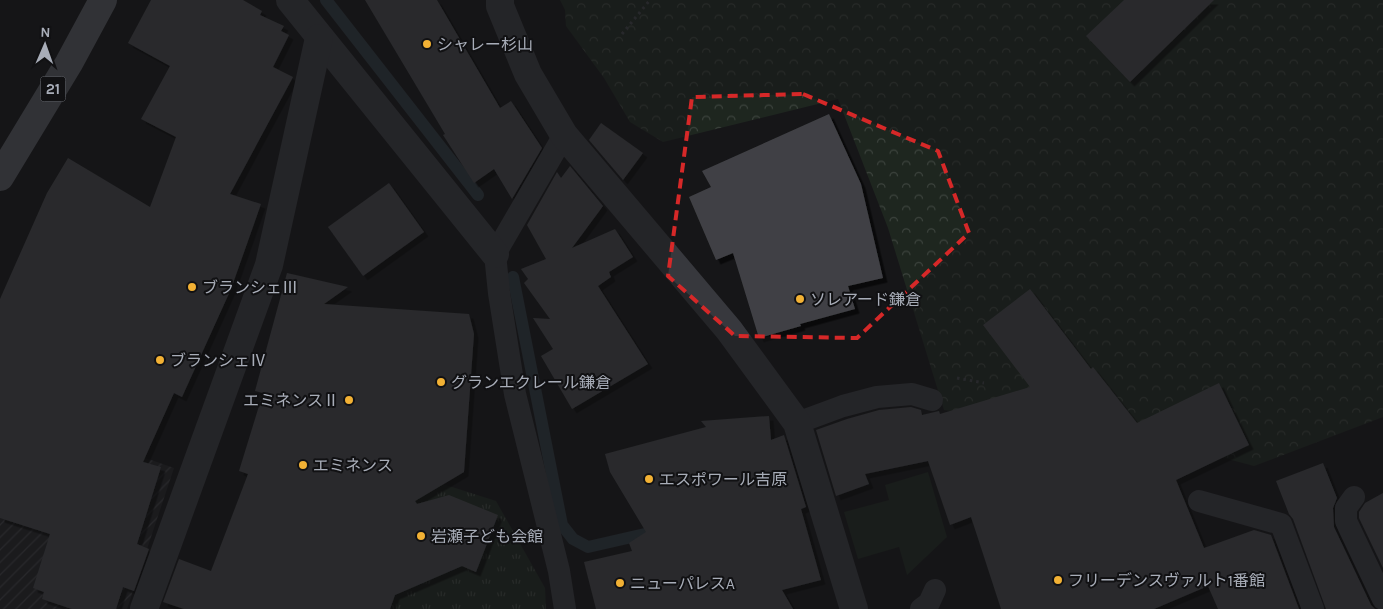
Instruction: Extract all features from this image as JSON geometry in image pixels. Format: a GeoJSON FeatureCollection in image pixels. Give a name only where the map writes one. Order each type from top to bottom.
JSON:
{"type":"FeatureCollection","features":[{"type":"Feature","properties":{"kind":"main road","name":"21"},"geometry":{"type":"LineString","coordinates":[[0,177],[69,62],[103,0]]}},
{"type":"Feature","properties":{"kind":"street"},"geometry":{"type":"LineString","coordinates":[[290,0],[495,254]]}},
{"type":"Feature","properties":{"kind":"street"},"geometry":{"type":"LineString","coordinates":[[500,0],[500,6],[528,74],[564,135],[729,330],[796,423],[854,609]]}},
{"type":"Feature","properties":{"kind":"street"},"geometry":{"type":"LineString","coordinates":[[144,609],[268,265],[319,38]]}},
{"type":"Feature","properties":{"kind":"lane"},"geometry":{"type":"LineString","coordinates":[[564,135],[495,254],[498,293],[515,394],[559,571],[565,609]]}},
{"type":"Feature","properties":{"kind":"lane"},"geometry":{"type":"LineString","coordinates":[[796,423],[843,406],[877,397],[912,394],[932,400]]}},
{"type":"Feature","properties":{"kind":"lane"},"geometry":{"type":"LineString","coordinates":[[1354,497],[1346,508],[1346,521],[1383,599]]}},
{"type":"Feature","properties":{"kind":"lane"},"geometry":{"type":"LineString","coordinates":[[1199,501],[1281,524],[1313,609]]}},
{"type":"Feature","properties":{"kind":"lane"},"geometry":{"type":"LineString","coordinates":[[921,609],[929,603],[935,590]]}},
{"type":"Feature","properties":{"kind":"path"},"geometry":{"type":"LineString","coordinates":[[622,34],[650,0]]}},
{"type":"Feature","properties":{"kind":"highlighted area"},"geometry":{"type":"Polygon","coordinates":[[[803,94],[938,151],[969,233],[857,338],[735,336],[668,276],[692,97],[803,94]]]}},
{"type":"Feature","properties":{"kind":"shaded area"},"geometry":{"type":"Polygon","coordinates":[[[11,411],[174,468],[127,609],[0,609],[0,441],[11,411]]]}},
{"type":"Feature","properties":{"kind":"green space"},"geometry":{"type":"Polygon","coordinates":[[[560,0],[1383,0],[1383,417],[1254,466],[1142,436],[944,410],[888,228],[838,99],[663,142],[630,122],[604,78],[566,26],[565,10],[560,0]]]}},
{"type":"Feature","properties":{"kind":"green space","name":"岩瀬子ども会館"},"geometry":{"type":"Polygon","coordinates":[[[377,463],[496,501],[545,588],[546,609],[322,609],[377,463]]]}},
{"type":"Feature","properties":{"kind":"green space"},"geometry":{"type":"Polygon","coordinates":[[[928,472],[947,537],[907,575],[899,547],[858,559],[844,512],[889,500],[885,485],[928,472]]]}},
{"type":"Feature","properties":{"kind":"building"},"geometry":{"type":"Polygon","coordinates":[[[151,0],[243,0],[262,11],[260,15],[284,26],[281,31],[289,35],[273,67],[293,77],[230,194],[261,204],[231,289],[182,397],[174,393],[143,462],[161,467],[137,544],[149,549],[134,591],[123,587],[116,609],[72,609],[42,599],[44,592],[33,588],[50,534],[0,518],[0,299],[47,193],[68,158],[150,207],[176,137],[141,119],[170,66],[128,43],[151,0]]]}},
{"type":"Feature","properties":{"kind":"building"},"geometry":{"type":"Polygon","coordinates":[[[365,0],[437,0],[500,108],[511,101],[542,148],[512,199],[494,169],[474,183],[443,135],[445,134],[365,0]]]}},
{"type":"Feature","properties":{"kind":"building"},"geometry":{"type":"Polygon","coordinates":[[[1124,0],[1214,0],[1130,82],[1086,36],[1124,0]]]}},
{"type":"Feature","properties":{"kind":"building"},"geometry":{"type":"Polygon","coordinates":[[[829,114],[861,184],[883,278],[848,286],[855,309],[800,324],[801,326],[759,338],[733,253],[716,260],[689,197],[711,187],[702,171],[829,114]]]}},
{"type":"Feature","properties":{"kind":"building"},"geometry":{"type":"Polygon","coordinates":[[[601,123],[643,153],[623,180],[589,140],[601,123]]]}},
{"type":"Feature","properties":{"kind":"building"},"geometry":{"type":"Polygon","coordinates":[[[570,166],[603,206],[572,248],[615,229],[633,257],[609,272],[611,277],[598,286],[648,364],[572,409],[541,356],[553,349],[533,318],[550,319],[524,283],[528,279],[521,269],[546,259],[527,225],[557,172],[561,178],[570,166]]]}},
{"type":"Feature","properties":{"kind":"building"},"geometry":{"type":"Polygon","coordinates":[[[389,183],[424,232],[363,276],[328,227],[389,183]]]}},
{"type":"Feature","properties":{"kind":"building"},"geometry":{"type":"Polygon","coordinates":[[[287,273],[348,287],[324,304],[469,314],[474,334],[464,472],[415,501],[417,504],[449,495],[498,515],[476,572],[462,566],[395,595],[390,609],[184,609],[163,602],[179,559],[211,571],[248,474],[239,471],[263,393],[255,391],[287,273]]]}},
{"type":"Feature","properties":{"kind":"building"},"geometry":{"type":"Polygon","coordinates":[[[1030,289],[1091,369],[1093,367],[1137,423],[1219,383],[1249,445],[1176,480],[1204,548],[1254,530],[1271,535],[1299,609],[1218,609],[1208,586],[1154,609],[1001,609],[971,517],[950,525],[928,461],[865,474],[869,484],[836,496],[816,430],[879,410],[911,407],[921,410],[922,415],[939,411],[940,414],[1030,387],[983,325],[1030,289]]]}},
{"type":"Feature","properties":{"kind":"building"},"geometry":{"type":"Polygon","coordinates":[[[769,416],[771,440],[784,435],[806,507],[801,509],[821,580],[782,590],[793,609],[596,609],[584,562],[632,551],[629,543],[646,532],[610,472],[605,454],[706,427],[701,421],[769,416]]]}},
{"type":"Feature","properties":{"kind":"building"},"geometry":{"type":"Polygon","coordinates":[[[1323,463],[1337,498],[1333,508],[1334,527],[1371,605],[1375,609],[1326,609],[1293,519],[1289,514],[1276,481],[1323,463]]]}},
{"type":"Feature","properties":{"kind":"building"},"geometry":{"type":"Polygon","coordinates":[[[1383,493],[1383,568],[1359,518],[1359,512],[1365,503],[1383,493]]]}},
{"type":"Feature","properties":{"kind":"waterway"},"geometry":{"type":"LineString","coordinates":[[326,0],[478,195]]}},
{"type":"Feature","properties":{"kind":"waterway"},"geometry":{"type":"LineString","coordinates":[[513,277],[562,525],[573,539],[588,547],[658,531]]}},
{"type":"Feature","properties":{"kind":"place","name":"シャレー杉山"},"geometry":{"type":"Point","coordinates":[427,44]}},
{"type":"Feature","properties":{"kind":"place","name":"ブランシェⅢ"},"geometry":{"type":"Point","coordinates":[192,287]}},
{"type":"Feature","properties":{"kind":"place","name":"ソレアード鎌倉"},"geometry":{"type":"Point","coordinates":[800,299]}},
{"type":"Feature","properties":{"kind":"place","name":"ブランシェⅣ"},"geometry":{"type":"Point","coordinates":[160,360]}},
{"type":"Feature","properties":{"kind":"place","name":"グランエクレール鎌倉"},"geometry":{"type":"Point","coordinates":[441,382]}},
{"type":"Feature","properties":{"kind":"place","name":"エミネンスⅡ"},"geometry":{"type":"Point","coordinates":[349,400]}},
{"type":"Feature","properties":{"kind":"place","name":"エミネンス"},"geometry":{"type":"Point","coordinates":[303,465]}},
{"type":"Feature","properties":{"kind":"place","name":"エスポワール吉原"},"geometry":{"type":"Point","coordinates":[649,479]}},
{"type":"Feature","properties":{"kind":"place","name":"岩瀬子ども会館"},"geometry":{"type":"Point","coordinates":[421,536]}},
{"type":"Feature","properties":{"kind":"place","name":"フリーデンスヴァルト1番館"},"geometry":{"type":"Point","coordinates":[1058,580]}},
{"type":"Feature","properties":{"kind":"place","name":"ニューパレスA"},"geometry":{"type":"Point","coordinates":[620,583]}}]}
